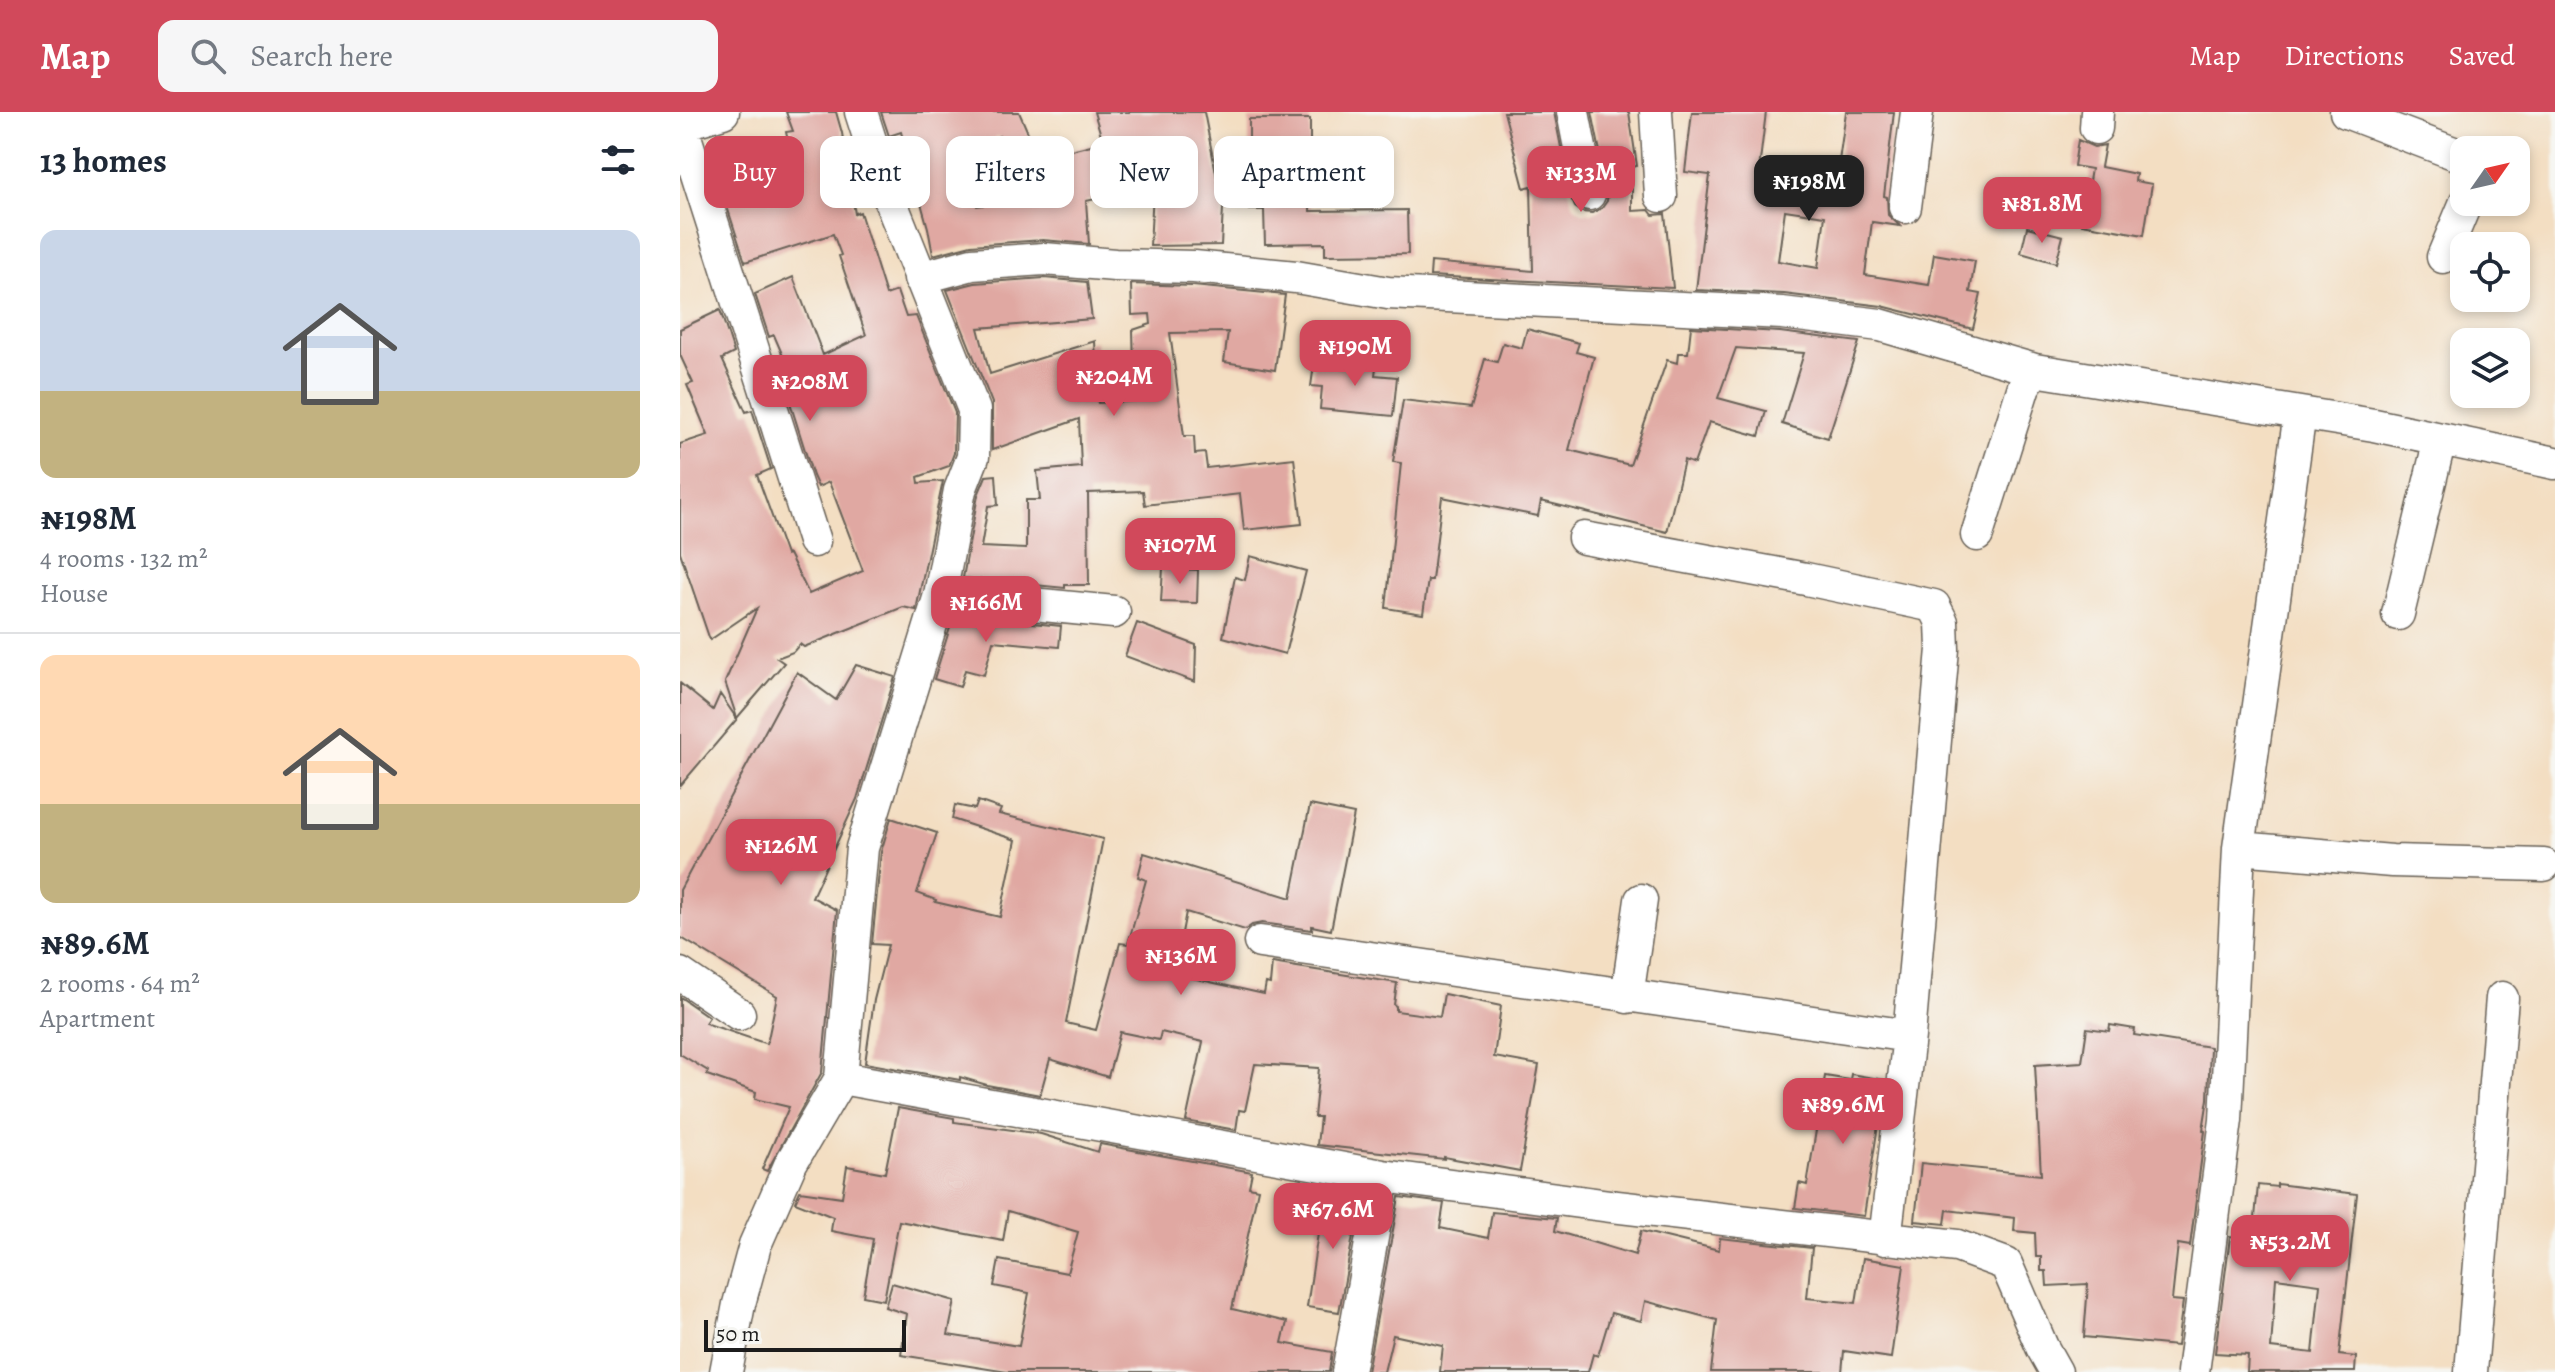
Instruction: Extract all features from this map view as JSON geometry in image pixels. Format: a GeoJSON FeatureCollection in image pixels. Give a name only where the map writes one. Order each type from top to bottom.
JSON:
{"type":"FeatureCollection","features":[{"type":"Feature","properties":{"kind":"street"},"geometry":{"type":"LineString","coordinates":[[723,112],[681,125],[814,541]]}},
{"type":"Feature","properties":{"kind":"street"},"geometry":{"type":"LineString","coordinates":[[726,1372],[739,1304],[755,1245],[791,1163],[841,1078],[862,848],[940,595],[960,490],[973,457],[974,410],[886,190],[861,112]]}},
{"type":"Feature","properties":{"kind":"street"},"geometry":{"type":"LineString","coordinates":[[1573,112],[1589,194]]}},
{"type":"Feature","properties":{"kind":"street"},"geometry":{"type":"LineString","coordinates":[[1656,112],[1661,196]]}},
{"type":"Feature","properties":{"kind":"street"},"geometry":{"type":"LineString","coordinates":[[1905,207],[1917,112]]}},
{"type":"Feature","properties":{"kind":"street"},"geometry":{"type":"LineString","coordinates":[[2346,112],[2450,152]]}},
{"type":"Feature","properties":{"kind":"street"},"geometry":{"type":"LineString","coordinates":[[2443,257],[2460,216]]}},
{"type":"Feature","properties":{"kind":"street"},"geometry":{"type":"LineString","coordinates":[[920,278],[972,264],[1044,259],[1296,277],[1388,293],[1782,313],[1880,325],[2035,370],[2300,413],[2555,463]]}},
{"type":"Feature","properties":{"kind":"street"},"geometry":{"type":"LineString","coordinates":[[1977,535],[2024,386],[2035,370]]}},
{"type":"Feature","properties":{"kind":"street"},"geometry":{"type":"LineString","coordinates":[[2193,1372],[2226,1120],[2239,848],[2300,413]]}},
{"type":"Feature","properties":{"kind":"street"},"geometry":{"type":"LineString","coordinates":[[2398,614],[2440,439]]}},
{"type":"Feature","properties":{"kind":"street"},"geometry":{"type":"LineString","coordinates":[[1584,538],[1934,606],[1942,622],[1943,649],[1909,1036],[1885,1239]]}},
{"type":"Feature","properties":{"kind":"street"},"geometry":{"type":"LineString","coordinates":[[940,595],[1114,612]]}},
{"type":"Feature","properties":{"kind":"street"},"geometry":{"type":"LineString","coordinates":[[2239,848],[2392,861],[2544,865]]}},
{"type":"Feature","properties":{"kind":"street"},"geometry":{"type":"LineString","coordinates":[[1627,997],[1641,900]]}},
{"type":"Feature","properties":{"kind":"street"},"geometry":{"type":"LineString","coordinates":[[1260,942],[1909,1036]]}},
{"type":"Feature","properties":{"kind":"street"},"geometry":{"type":"LineString","coordinates":[[680,974],[739,1014]]}},
{"type":"Feature","properties":{"kind":"street"},"geometry":{"type":"LineString","coordinates":[[2471,1372],[2502,998]]}},
{"type":"Feature","properties":{"kind":"street"},"geometry":{"type":"LineString","coordinates":[[841,1078],[1383,1176],[1957,1246],[2006,1264],[2056,1372]]}},
{"type":"Feature","properties":{"kind":"street"},"geometry":{"type":"LineString","coordinates":[[1348,1372],[1383,1176]]}},
{"type":"Feature","properties":{"kind":"building"},"geometry":{"type":"Polygon","coordinates":[[[786,112],[836,112],[842,136],[820,136],[820,208],[854,208],[855,214],[860,212],[886,295],[897,291],[906,317],[916,316],[955,413],[954,453],[949,466],[918,477],[919,483],[943,481],[916,610],[903,607],[804,647],[800,644],[793,652],[777,658],[784,663],[737,718],[725,682],[757,608],[710,640],[680,552],[680,444],[708,435],[687,385],[693,383],[680,355],[680,329],[720,310],[734,353],[722,359],[746,412],[752,410],[771,469],[757,475],[786,555],[789,554],[809,594],[863,571],[829,482],[818,487],[813,476],[788,396],[798,391],[774,335],[769,337],[755,294],[793,277],[823,355],[866,335],[841,255],[833,234],[745,262],[728,208],[804,208],[804,136],[787,136],[786,132],[793,131],[786,112]]]}},
{"type":"Feature","properties":{"kind":"building"},"geometry":{"type":"Polygon","coordinates":[[[881,112],[1019,112],[1029,136],[946,136],[946,208],[1074,208],[1074,149],[1090,145],[1090,200],[1086,201],[1089,244],[1043,240],[971,245],[933,255],[922,208],[930,208],[930,136],[902,136],[901,132],[889,136],[881,112]]]}},
{"type":"Feature","properties":{"kind":"building"},"geometry":{"type":"Polygon","coordinates":[[[1094,112],[1204,112],[1214,163],[1214,208],[1223,208],[1221,245],[1150,246],[1152,208],[1198,208],[1198,136],[1101,136],[1094,112]]]}},
{"type":"Feature","properties":{"kind":"building"},"geometry":{"type":"Polygon","coordinates":[[[1504,112],[1554,112],[1571,198],[1575,207],[1582,212],[1592,213],[1602,208],[1608,191],[1592,112],[1629,112],[1637,166],[1632,167],[1632,211],[1649,210],[1653,215],[1665,214],[1673,288],[1430,276],[1431,262],[1533,271],[1531,186],[1524,188],[1504,112]]]}},
{"type":"Feature","properties":{"kind":"building"},"geometry":{"type":"Polygon","coordinates":[[[1692,112],[1766,112],[1758,178],[1835,189],[1846,112],[1894,112],[1884,196],[1887,197],[1888,215],[1900,226],[1872,222],[1865,275],[1929,285],[1934,254],[1975,261],[1970,292],[1981,294],[1973,329],[1882,306],[1784,294],[1696,290],[1710,175],[1685,172],[1692,112]],[[1785,210],[1778,261],[1818,268],[1825,216],[1785,210]]]}},
{"type":"Feature","properties":{"kind":"building"},"geometry":{"type":"Polygon","coordinates":[[[1249,119],[1310,119],[1310,136],[1249,136],[1249,119]]]}},
{"type":"Feature","properties":{"kind":"building"},"geometry":{"type":"Polygon","coordinates":[[[2078,140],[2094,147],[2105,145],[2101,167],[2136,174],[2135,181],[2152,184],[2144,235],[2082,224],[2091,169],[2074,166],[2078,140]]]}},
{"type":"Feature","properties":{"kind":"building"},"geometry":{"type":"Polygon","coordinates":[[[1310,208],[1310,211],[1407,210],[1408,254],[1325,255],[1325,243],[1265,244],[1264,210],[1249,210],[1310,208]]]}},
{"type":"Feature","properties":{"kind":"building"},"geometry":{"type":"Polygon","coordinates":[[[2027,227],[2063,236],[2056,263],[2021,253],[2027,227]]]}},
{"type":"Feature","properties":{"kind":"building"},"geometry":{"type":"Polygon","coordinates":[[[1044,278],[1087,282],[1092,319],[978,328],[990,374],[1095,341],[1098,403],[1135,401],[1133,330],[1151,324],[1150,314],[1132,315],[1131,284],[1193,286],[1285,295],[1275,370],[1224,362],[1228,332],[1170,333],[1184,436],[1194,436],[1195,454],[1205,453],[1207,468],[1294,458],[1302,524],[1244,530],[1240,494],[1145,505],[1143,491],[1088,493],[1089,585],[1065,585],[1065,588],[963,578],[978,495],[986,476],[996,475],[998,505],[988,506],[981,547],[1026,549],[1026,500],[1040,500],[1037,471],[1081,467],[1079,419],[992,450],[992,403],[947,290],[975,283],[1044,278]]]}},
{"type":"Feature","properties":{"kind":"building"},"geometry":{"type":"Polygon","coordinates":[[[1691,327],[1780,332],[1859,342],[1828,438],[1782,424],[1804,353],[1736,348],[1718,398],[1766,411],[1759,436],[1709,422],[1694,464],[1684,460],[1667,532],[1541,501],[1538,516],[1442,497],[1432,580],[1428,580],[1423,614],[1386,608],[1401,463],[1393,462],[1403,400],[1471,408],[1485,359],[1497,362],[1503,343],[1522,348],[1527,329],[1579,343],[1576,352],[1594,357],[1569,450],[1630,465],[1667,360],[1677,363],[1678,353],[1688,353],[1691,327]]]}},
{"type":"Feature","properties":{"kind":"building"},"geometry":{"type":"Polygon","coordinates":[[[1345,356],[1377,360],[1375,375],[1397,377],[1393,416],[1320,409],[1322,387],[1311,386],[1314,365],[1335,368],[1336,362],[1344,363],[1345,356]]]}},
{"type":"Feature","properties":{"kind":"building"},"geometry":{"type":"Polygon","coordinates":[[[1250,556],[1306,571],[1285,654],[1223,637],[1235,577],[1245,580],[1250,556]]]}},
{"type":"Feature","properties":{"kind":"building"},"geometry":{"type":"Polygon","coordinates":[[[1163,568],[1198,570],[1197,603],[1161,602],[1163,568]]]}},
{"type":"Feature","properties":{"kind":"building"},"geometry":{"type":"Polygon","coordinates":[[[954,615],[1061,626],[1059,647],[993,641],[984,675],[965,670],[960,687],[934,679],[954,615]]]}},
{"type":"Feature","properties":{"kind":"building"},"geometry":{"type":"Polygon","coordinates":[[[1137,623],[1196,645],[1195,682],[1125,656],[1137,623]]]}},
{"type":"Feature","properties":{"kind":"building"},"geometry":{"type":"Polygon","coordinates":[[[856,665],[895,677],[857,799],[812,897],[837,910],[822,1072],[767,1171],[762,1169],[789,1107],[755,1099],[756,1092],[707,1075],[708,1071],[680,1054],[680,997],[709,1017],[705,1023],[767,1044],[777,996],[680,937],[680,890],[797,672],[836,700],[856,665]]]}},
{"type":"Feature","properties":{"kind":"building"},"geometry":{"type":"Polygon","coordinates":[[[680,683],[713,710],[720,694],[737,719],[680,786],[680,683]]]}},
{"type":"Feature","properties":{"kind":"building"},"geometry":{"type":"Polygon","coordinates":[[[978,801],[1001,809],[999,814],[1103,839],[1066,1023],[1096,1030],[1120,943],[1128,944],[1146,880],[1138,877],[1144,853],[1291,898],[1310,805],[1354,814],[1331,930],[1262,923],[1245,930],[1186,912],[1174,974],[1264,994],[1266,983],[1270,984],[1272,963],[1397,983],[1396,1011],[1440,1017],[1444,994],[1501,1006],[1494,1057],[1539,1065],[1520,1171],[1444,1157],[1317,1145],[1320,1117],[1314,1117],[1319,1068],[1255,1064],[1245,1111],[1239,1110],[1236,1130],[1186,1121],[1203,1042],[1161,1032],[1159,1040],[1120,1032],[1108,1077],[1050,1059],[1040,1095],[960,1077],[960,1080],[865,1063],[874,1000],[888,945],[872,944],[881,852],[891,818],[937,833],[917,893],[935,902],[1000,917],[1016,840],[952,819],[955,805],[975,809],[978,801]]]}},
{"type":"Feature","properties":{"kind":"building"},"geometry":{"type":"Polygon","coordinates":[[[2110,1025],[2135,1029],[2134,1035],[2210,1047],[2205,1131],[2190,1246],[2178,1244],[2172,1300],[2183,1301],[2177,1346],[2084,1337],[2088,1284],[2047,1286],[2046,1271],[2041,1271],[2041,1257],[2036,1257],[2035,1233],[2014,1231],[2015,1218],[1947,1210],[1945,1224],[1915,1221],[1921,1163],[2041,1175],[2035,1065],[2082,1062],[2087,1028],[2109,1031],[2110,1025]]]}},
{"type":"Feature","properties":{"kind":"building"},"geometry":{"type":"Polygon","coordinates":[[[1851,1074],[1885,1080],[1864,1216],[1795,1208],[1799,1183],[1807,1185],[1825,1076],[1850,1080],[1851,1074]]]}},
{"type":"Feature","properties":{"kind":"building"},"geometry":{"type":"Polygon","coordinates":[[[898,1108],[954,1118],[954,1122],[1041,1134],[1098,1152],[1100,1144],[1252,1172],[1249,1187],[1258,1189],[1232,1309],[1287,1322],[1282,1343],[1332,1352],[1329,1372],[1007,1372],[901,1355],[907,1314],[885,1307],[892,1283],[955,1301],[948,1335],[1019,1346],[1029,1293],[994,1286],[999,1260],[1067,1273],[1078,1232],[1008,1211],[1003,1241],[899,1221],[884,1300],[863,1296],[873,1239],[831,1231],[833,1217],[795,1202],[800,1191],[842,1197],[847,1166],[885,1173],[898,1108]]]}},
{"type":"Feature","properties":{"kind":"building"},"geometry":{"type":"Polygon","coordinates":[[[2277,1184],[2357,1194],[2339,1355],[2356,1357],[2355,1372],[2247,1372],[2248,1355],[2215,1353],[2230,1237],[2253,1240],[2258,1185],[2277,1187],[2277,1184]],[[2276,1278],[2271,1348],[2313,1353],[2320,1284],[2276,1278]]]}},
{"type":"Feature","properties":{"kind":"building"},"geometry":{"type":"Polygon","coordinates":[[[1324,1193],[1360,1198],[1339,1312],[1307,1307],[1324,1193]]]}},
{"type":"Feature","properties":{"kind":"building"},"geometry":{"type":"Polygon","coordinates":[[[1399,1197],[1444,1203],[1440,1228],[1488,1238],[1492,1212],[1557,1218],[1555,1231],[1635,1255],[1641,1231],[1719,1250],[1720,1238],[1812,1248],[1807,1298],[1856,1303],[1863,1258],[1904,1265],[1891,1358],[1844,1351],[1842,1372],[1711,1372],[1717,1320],[1645,1301],[1641,1321],[1611,1313],[1598,1356],[1593,1354],[1588,1372],[1440,1372],[1443,1346],[1393,1335],[1384,1372],[1367,1372],[1399,1197]]]}}]}
